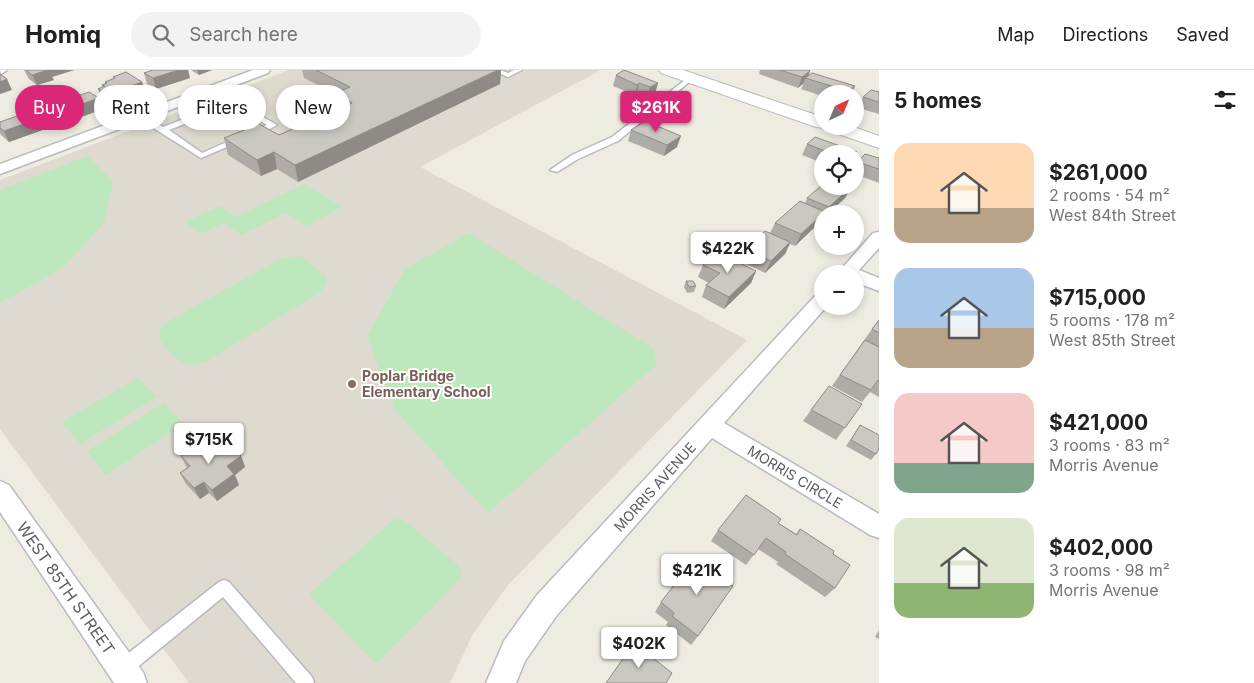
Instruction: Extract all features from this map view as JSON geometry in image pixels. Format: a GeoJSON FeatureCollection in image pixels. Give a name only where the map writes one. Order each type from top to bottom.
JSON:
{"type":"FeatureCollection","features":[{"type":"Feature","properties":{"kind":"street"},"geometry":{"type":"LineString","coordinates":[[224,85],[264,70]]}},
{"type":"Feature","properties":{"kind":"street"},"geometry":{"type":"LineString","coordinates":[[667,70],[814,120]]}},
{"type":"Feature","properties":{"kind":"street"},"geometry":{"type":"LineString","coordinates":[[0,169],[105,130]]}},
{"type":"Feature","properties":{"kind":"street"},"geometry":{"type":"LineString","coordinates":[[859,135],[879,142]]}},
{"type":"Feature","properties":{"kind":"street"},"geometry":{"type":"LineString","coordinates":[[857,265],[879,236]]}},
{"type":"Feature","properties":{"kind":"street"},"geometry":{"type":"LineString","coordinates":[[864,279],[879,285]]}},
{"type":"Feature","properties":{"kind":"street","name":"MORRIS AVENUE"},"geometry":{"type":"LineString","coordinates":[[500,683],[514,651],[547,605],[814,309]]}},
{"type":"Feature","properties":{"kind":"street","name":"MORRIS CIRCLE"},"geometry":{"type":"LineString","coordinates":[[710,426],[879,528]]}},
{"type":"Feature","properties":{"kind":"street","name":"WEST 85TH STREET"},"geometry":{"type":"LineString","coordinates":[[0,492],[127,676]]}},
{"type":"Feature","properties":{"kind":"lane"},"geometry":{"type":"LineString","coordinates":[[494,70],[508,75],[519,70]]}},
{"type":"Feature","properties":{"kind":"lane"},"geometry":{"type":"LineString","coordinates":[[554,170],[575,157],[615,139],[691,78]]}},
{"type":"Feature","properties":{"kind":"lane"},"geometry":{"type":"LineString","coordinates":[[266,122],[273,126],[266,129]]}},
{"type":"Feature","properties":{"kind":"lane"},"geometry":{"type":"LineString","coordinates":[[163,130],[201,156],[263,130]]}},
{"type":"Feature","properties":{"kind":"lane"},"geometry":{"type":"LineString","coordinates":[[127,676],[224,587],[306,683]]}},
{"type":"Feature","properties":{"kind":"shaded area","name":"Poplar Bridge Elementary School"},"geometry":{"type":"Polygon","coordinates":[[[289,70],[601,70],[420,167],[747,340],[508,585],[473,634],[450,683],[189,683],[0,429],[0,180],[131,130],[168,130],[168,116],[178,112],[178,130],[266,130],[266,85],[250,85],[289,70]]]}},
{"type":"Feature","properties":{"kind":"green space"},"geometry":{"type":"Polygon","coordinates":[[[88,156],[113,181],[104,223],[64,267],[0,303],[0,190],[88,156]]]}},
{"type":"Feature","properties":{"kind":"green space"},"geometry":{"type":"Polygon","coordinates":[[[304,184],[342,207],[307,226],[286,213],[241,235],[224,223],[200,234],[185,222],[220,206],[236,217],[304,184]]]}},
{"type":"Feature","properties":{"kind":"green space"},"geometry":{"type":"Polygon","coordinates":[[[469,233],[654,349],[656,365],[488,513],[395,410],[367,336],[405,269],[469,233]]]}},
{"type":"Feature","properties":{"kind":"green space"},"geometry":{"type":"Polygon","coordinates":[[[300,256],[325,275],[327,283],[320,292],[209,360],[186,364],[175,357],[159,339],[160,329],[170,320],[282,258],[300,256]]]}},
{"type":"Feature","properties":{"kind":"green space"},"geometry":{"type":"Polygon","coordinates":[[[138,378],[157,397],[80,444],[62,422],[138,378]]]}},
{"type":"Feature","properties":{"kind":"green space"},"geometry":{"type":"Polygon","coordinates":[[[164,403],[184,424],[106,475],[87,451],[164,403]]]}},
{"type":"Feature","properties":{"kind":"green space"},"geometry":{"type":"Polygon","coordinates":[[[401,518],[458,565],[462,573],[460,579],[376,664],[309,594],[393,520],[401,518]]]}},
{"type":"Feature","properties":{"kind":"building"},"geometry":{"type":"Polygon","coordinates":[[[26,70],[48,70],[32,75],[26,70]]]}},
{"type":"Feature","properties":{"kind":"building"},"geometry":{"type":"Polygon","coordinates":[[[153,70],[179,70],[153,78],[144,73],[153,70]]]}},
{"type":"Feature","properties":{"kind":"building"},"geometry":{"type":"Polygon","coordinates":[[[316,70],[498,70],[295,165],[274,152],[257,160],[224,138],[244,130],[266,130],[266,128],[279,135],[290,130],[350,130],[350,104],[352,103],[350,102],[350,85],[346,85],[316,70]]]}},
{"type":"Feature","properties":{"kind":"building"},"geometry":{"type":"Polygon","coordinates":[[[624,70],[658,83],[650,87],[639,83],[637,85],[616,75],[624,70]]]}},
{"type":"Feature","properties":{"kind":"building"},"geometry":{"type":"Polygon","coordinates":[[[780,70],[809,70],[810,71],[802,77],[780,70]]]}},
{"type":"Feature","properties":{"kind":"building"},"geometry":{"type":"Polygon","coordinates":[[[126,72],[142,82],[134,85],[102,85],[115,78],[113,77],[126,72]]]}},
{"type":"Feature","properties":{"kind":"building"},"geometry":{"type":"Polygon","coordinates":[[[812,73],[852,85],[828,85],[805,78],[812,73]]]}},
{"type":"Feature","properties":{"kind":"building"},"geometry":{"type":"Polygon","coordinates":[[[0,74],[7,79],[0,82],[0,74]]]}},
{"type":"Feature","properties":{"kind":"building"},"geometry":{"type":"Polygon","coordinates":[[[871,90],[879,92],[879,102],[864,97],[871,90]]]}},
{"type":"Feature","properties":{"kind":"building"},"geometry":{"type":"Polygon","coordinates":[[[89,92],[94,95],[94,100],[84,103],[84,94],[89,92]]]}},
{"type":"Feature","properties":{"kind":"building"},"geometry":{"type":"Polygon","coordinates":[[[15,117],[15,127],[4,131],[0,128],[0,122],[15,117]]]}},
{"type":"Feature","properties":{"kind":"building"},"geometry":{"type":"Polygon","coordinates":[[[645,121],[681,136],[667,145],[631,130],[645,121]]]}},
{"type":"Feature","properties":{"kind":"building"},"geometry":{"type":"Polygon","coordinates":[[[815,137],[837,145],[814,145],[814,147],[807,144],[815,137]]]}},
{"type":"Feature","properties":{"kind":"building"},"geometry":{"type":"Polygon","coordinates":[[[864,155],[879,158],[879,169],[864,164],[864,155]]]}},
{"type":"Feature","properties":{"kind":"building"},"geometry":{"type":"Polygon","coordinates":[[[814,192],[814,195],[842,195],[831,205],[824,205],[807,198],[814,192]]]}},
{"type":"Feature","properties":{"kind":"building"},"geometry":{"type":"Polygon","coordinates":[[[800,201],[814,207],[814,222],[801,234],[775,223],[800,201]]]}},
{"type":"Feature","properties":{"kind":"building"},"geometry":{"type":"Polygon","coordinates":[[[765,231],[790,242],[771,261],[745,249],[765,231]]]}},
{"type":"Feature","properties":{"kind":"building"},"geometry":{"type":"Polygon","coordinates":[[[717,252],[756,271],[729,297],[706,285],[720,273],[703,265],[717,252]]]}},
{"type":"Feature","properties":{"kind":"building"},"geometry":{"type":"Polygon","coordinates":[[[686,281],[693,281],[696,286],[689,287],[686,281]]]}},
{"type":"Feature","properties":{"kind":"building"},"geometry":{"type":"Polygon","coordinates":[[[879,320],[879,333],[872,329],[879,320]]]}},
{"type":"Feature","properties":{"kind":"building"},"geometry":{"type":"Polygon","coordinates":[[[865,340],[879,347],[879,381],[871,390],[840,375],[865,340]]]}},
{"type":"Feature","properties":{"kind":"building"},"geometry":{"type":"Polygon","coordinates":[[[829,386],[862,404],[845,428],[811,410],[829,386]]]}},
{"type":"Feature","properties":{"kind":"building"},"geometry":{"type":"Polygon","coordinates":[[[860,425],[879,435],[879,449],[876,454],[851,440],[860,425]]]}},
{"type":"Feature","properties":{"kind":"building"},"geometry":{"type":"Polygon","coordinates":[[[203,441],[211,450],[226,441],[241,456],[227,466],[234,474],[212,490],[204,482],[194,488],[180,473],[190,466],[181,456],[203,441]]]}},
{"type":"Feature","properties":{"kind":"building"},"geometry":{"type":"Polygon","coordinates":[[[746,495],[781,519],[778,523],[797,535],[800,529],[834,551],[833,554],[850,565],[835,588],[785,554],[786,552],[766,538],[754,555],[718,530],[746,495]]]}},
{"type":"Feature","properties":{"kind":"building"},"geometry":{"type":"Polygon","coordinates":[[[695,558],[733,586],[698,636],[672,616],[674,613],[661,602],[695,558]]]}},
{"type":"Feature","properties":{"kind":"building"},"geometry":{"type":"Polygon","coordinates":[[[634,643],[672,673],[666,683],[606,683],[634,643]]]}},
{"type":"Feature","properties":{"kind":"place","name":"Poplar Bridge Elementary School"},"geometry":{"type":"Point","coordinates":[352,384]}}]}
